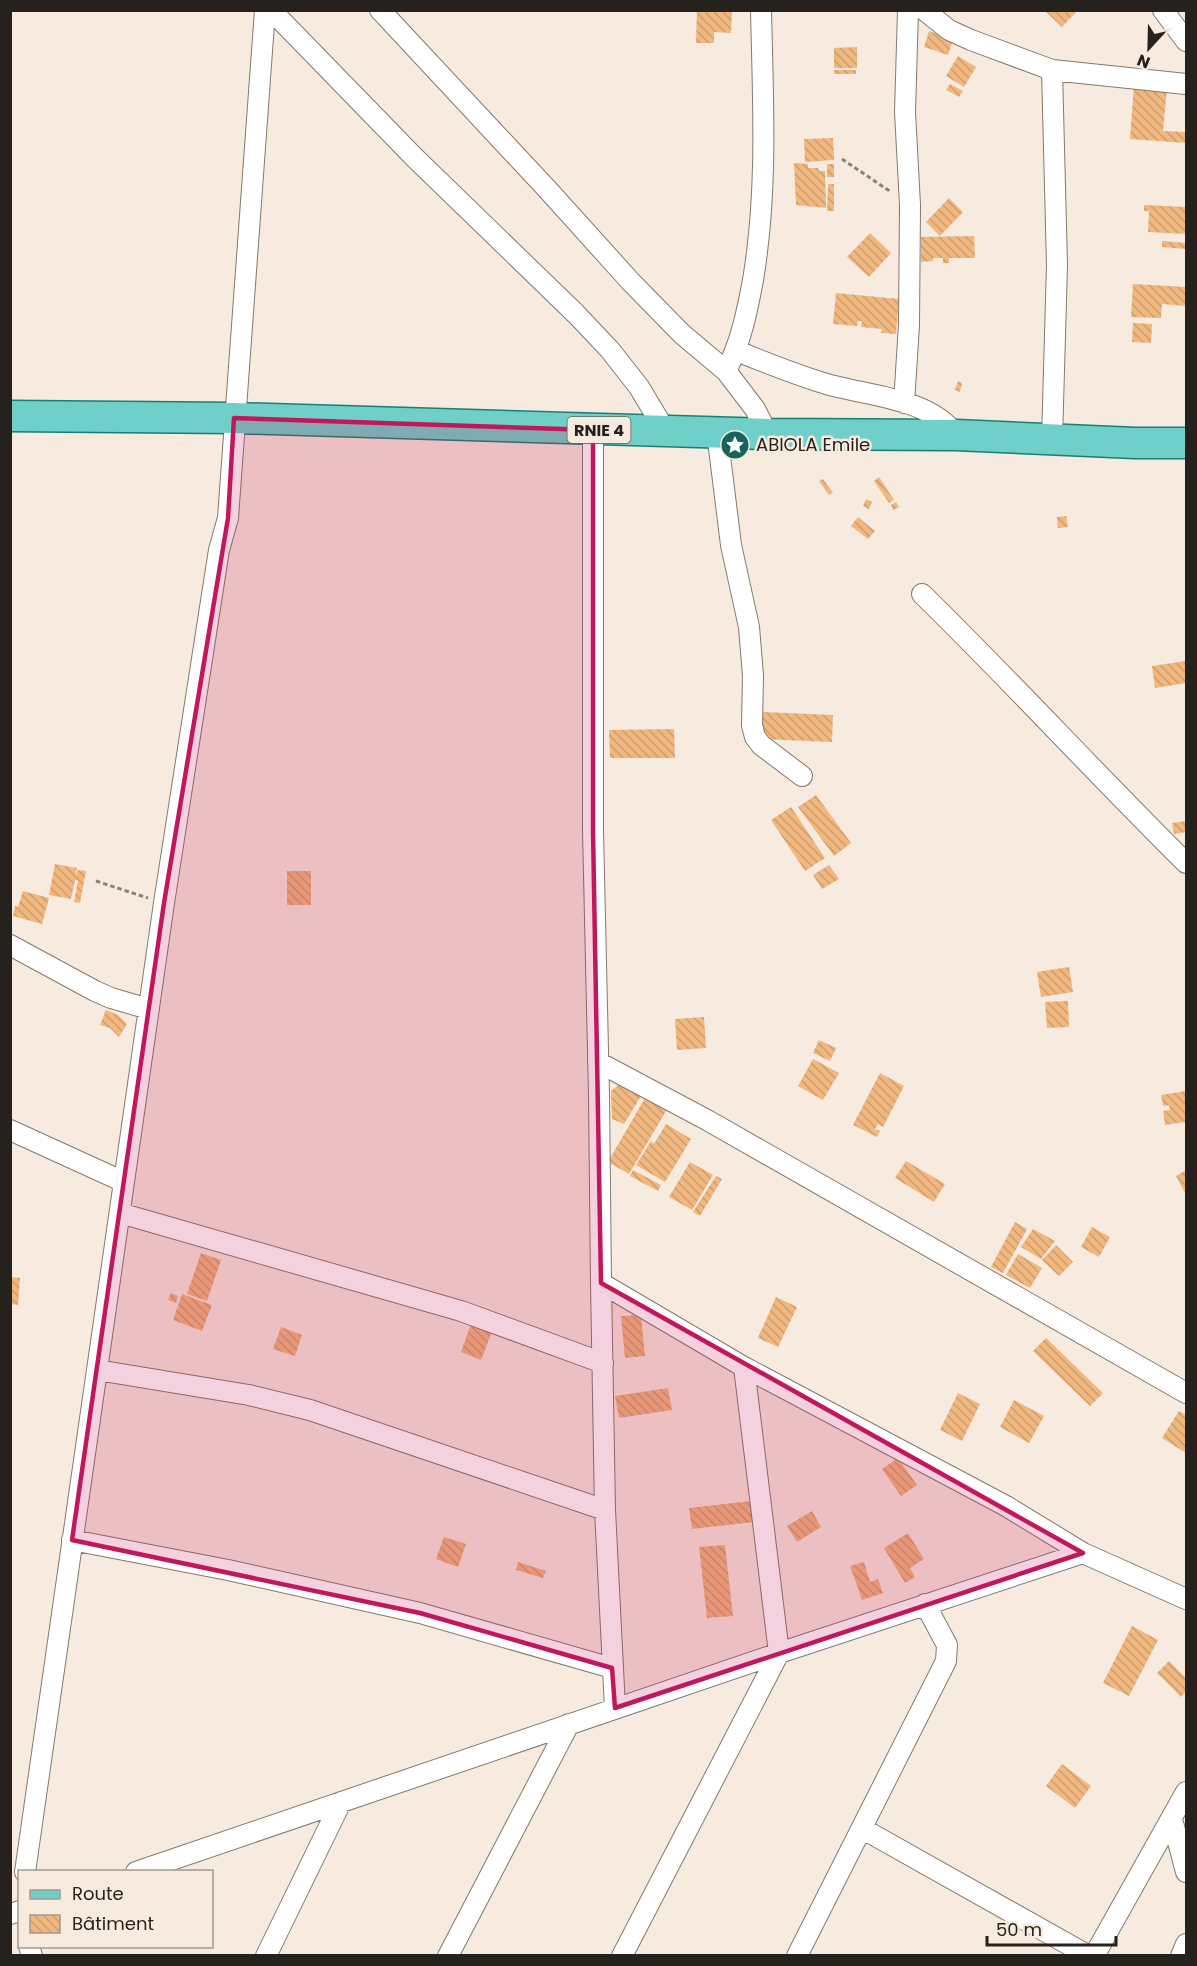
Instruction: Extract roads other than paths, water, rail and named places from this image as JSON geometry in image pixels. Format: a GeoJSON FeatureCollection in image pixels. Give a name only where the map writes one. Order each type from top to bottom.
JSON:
{"type":"FeatureCollection","features":[{"type":"Feature","properties":{"kind":"main road","name":"RNIE 4"},"geometry":{"type":"LineString","coordinates":[[10,416],[234,418],[666,432],[956,435],[1186,443]]}},
{"type":"Feature","properties":{"kind":"street"},"geometry":{"type":"LineString","coordinates":[[25,1870],[164,903],[219,550],[228,518],[265,10]]}},
{"type":"Feature","properties":{"kind":"street"},"geometry":{"type":"LineString","coordinates":[[271,10],[414,158],[576,314],[610,350],[639,387],[666,432]]}},
{"type":"Feature","properties":{"kind":"street"},"geometry":{"type":"LineString","coordinates":[[380,10],[631,282],[682,334],[726,371],[755,409],[768,434]]}},
{"type":"Feature","properties":{"kind":"street"},"geometry":{"type":"LineString","coordinates":[[726,371],[737,351],[745,322],[759,243],[764,180],[761,10]]}},
{"type":"Feature","properties":{"kind":"street"},"geometry":{"type":"LineString","coordinates":[[904,403],[909,325],[910,205],[905,112],[908,10]]}},
{"type":"Feature","properties":{"kind":"street"},"geometry":{"type":"LineString","coordinates":[[924,10],[949,30],[1052,70],[1186,84]]}},
{"type":"Feature","properties":{"kind":"street"},"geometry":{"type":"LineString","coordinates":[[1163,10],[1186,41]]}},
{"type":"Feature","properties":{"kind":"street"},"geometry":{"type":"LineString","coordinates":[[1052,70],[1057,265],[1052,440]]}},
{"type":"Feature","properties":{"kind":"street"},"geometry":{"type":"LineString","coordinates":[[737,351],[822,383],[904,403],[937,416],[948,424],[956,435]]}},
{"type":"Feature","properties":{"kind":"street"},"geometry":{"type":"LineString","coordinates":[[593,430],[593,830],[605,1510],[615,1708]]}},
{"type":"Feature","properties":{"kind":"street"},"geometry":{"type":"LineString","coordinates":[[717,432],[731,545],[750,627],[753,676],[752,725],[755,737],[761,745],[802,776]]}},
{"type":"Feature","properties":{"kind":"street"},"geometry":{"type":"LineString","coordinates":[[922,594],[1186,863]]}},
{"type":"Feature","properties":{"kind":"street"},"geometry":{"type":"LineString","coordinates":[[10,945],[95,991],[149,1009]]}},
{"type":"Feature","properties":{"kind":"street"},"geometry":{"type":"LineString","coordinates":[[598,1062],[707,1120],[1186,1393]]}},
{"type":"Feature","properties":{"kind":"street"},"geometry":{"type":"LineString","coordinates":[[10,1130],[124,1182]]}},
{"type":"Feature","properties":{"kind":"street"},"geometry":{"type":"LineString","coordinates":[[120,1213],[461,1311],[603,1363]]}},
{"type":"Feature","properties":{"kind":"street"},"geometry":{"type":"LineString","coordinates":[[601,1283],[744,1367],[1006,1506],[1083,1553],[1186,1599]]}},
{"type":"Feature","properties":{"kind":"street"},"geometry":{"type":"LineString","coordinates":[[622,1956],[779,1653],[744,1367]]}},
{"type":"Feature","properties":{"kind":"street"},"geometry":{"type":"LineString","coordinates":[[97,1370],[249,1395],[310,1410],[605,1510]]}},
{"type":"Feature","properties":{"kind":"street"},"geometry":{"type":"LineString","coordinates":[[72,1540],[228,1570],[420,1613],[612,1668]]}},
{"type":"Feature","properties":{"kind":"street"},"geometry":{"type":"LineString","coordinates":[[142,1870],[615,1708],[1083,1553]]}},
{"type":"Feature","properties":{"kind":"street"},"geometry":{"type":"LineString","coordinates":[[797,1956],[946,1661],[947,1645],[925,1604]]}},
{"type":"Feature","properties":{"kind":"street"},"geometry":{"type":"LineString","coordinates":[[448,1956],[569,1724]]}},
{"type":"Feature","properties":{"kind":"street"},"geometry":{"type":"LineString","coordinates":[[1094,1956],[1186,1792]]}},
{"type":"Feature","properties":{"kind":"street"},"geometry":{"type":"LineString","coordinates":[[266,1956],[341,1802]]}},
{"type":"Feature","properties":{"kind":"street"},"geometry":{"type":"LineString","coordinates":[[1172,1819],[1186,1872]]}},
{"type":"Feature","properties":{"kind":"street"},"geometry":{"type":"LineString","coordinates":[[863,1828],[1089,1956]]}},
{"type":"Feature","properties":{"kind":"street"},"geometry":{"type":"LineString","coordinates":[[1180,1956],[1186,1944]]}},
{"type":"Feature","properties":{"kind":"place","name":"ABIOLA Emile"},"geometry":{"type":"Point","coordinates":[735,445]}}]}
